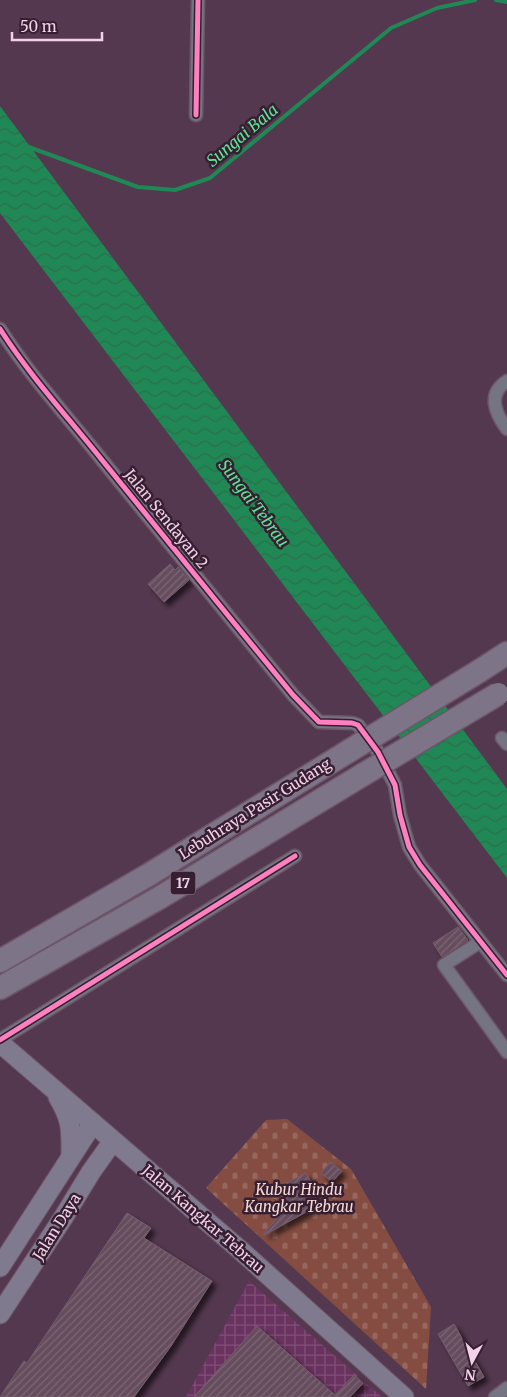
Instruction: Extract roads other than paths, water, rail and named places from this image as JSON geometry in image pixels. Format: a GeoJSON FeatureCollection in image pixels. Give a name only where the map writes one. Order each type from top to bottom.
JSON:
{"type":"FeatureCollection","features":[{"type":"Feature","properties":{"kind":"highway","name":"Lebuhraya Pasir Gudang"},"geometry":{"type":"LineString","coordinates":[[0,960],[150,874],[507,653]]}},
{"type":"Feature","properties":{"kind":"highway","name":"Lebuhraya Pasir Gudang"},"geometry":{"type":"LineString","coordinates":[[0,988],[160,898],[503,691]]}},
{"type":"Feature","properties":{"kind":"main road","name":"Jalan Kangkar Tebrau"},"geometry":{"type":"LineString","coordinates":[[0,1042],[404,1397]]}},
{"type":"Feature","properties":{"kind":"main road"},"geometry":{"type":"LineString","coordinates":[[51,1087],[69,1118],[71,1155]]}},
{"type":"Feature","properties":{"kind":"main road","name":"Jalan Daya"},"geometry":{"type":"LineString","coordinates":[[0,1267],[93,1123]]}},
{"type":"Feature","properties":{"kind":"main road","name":"Jalan Daya"},"geometry":{"type":"LineString","coordinates":[[0,1314],[113,1141]]}},
{"type":"Feature","properties":{"kind":"main road"},"geometry":{"type":"LineString","coordinates":[[91,1172],[106,1164],[122,1162],[146,1169]]}},
{"type":"Feature","properties":{"kind":"main road"},"geometry":{"type":"LineString","coordinates":[[0,1291],[2,1296],[0,1300]]}},
{"type":"Feature","properties":{"kind":"street"},"geometry":{"type":"LineString","coordinates":[[196,115],[198,0]]}},
{"type":"Feature","properties":{"kind":"street","name":"Jalan Sendayan 2"},"geometry":{"type":"LineString","coordinates":[[0,329],[16,355],[40,387],[81,433],[292,696],[321,722],[352,723],[358,726],[378,752],[395,785],[400,815],[409,847],[420,865],[480,942]]}},
{"type":"Feature","properties":{"kind":"street"},"geometry":{"type":"LineString","coordinates":[[507,381],[500,385],[494,399],[495,410],[507,428]]}},
{"type":"Feature","properties":{"kind":"street"},"geometry":{"type":"LineString","coordinates":[[0,1042],[295,856]]}},
{"type":"Feature","properties":{"kind":"street"},"geometry":{"type":"LineString","coordinates":[[507,975],[480,942],[444,965],[507,1052]]}},
{"type":"Feature","properties":{"kind":"water","name":"Sungai Tebrau"},"geometry":{"type":"Polygon","coordinates":[[[0,106],[507,789],[507,878],[0,213],[0,106]]]}},
{"type":"Feature","properties":{"kind":"waterway","name":"Sungai Bala"},"geometry":{"type":"LineString","coordinates":[[26,146],[138,187],[175,190],[210,178],[391,28],[437,8],[475,0]]}},
{"type":"Feature","properties":{"kind":"waterway","name":"Sungai Bala"},"geometry":{"type":"LineString","coordinates":[[496,0],[507,2]]}},
{"type":"Feature","properties":{"kind":"park label","name":"Kubur Hindu Kangkar Tebrau"},"geometry":{"type":"Point","coordinates":[299,1198]}}]}
